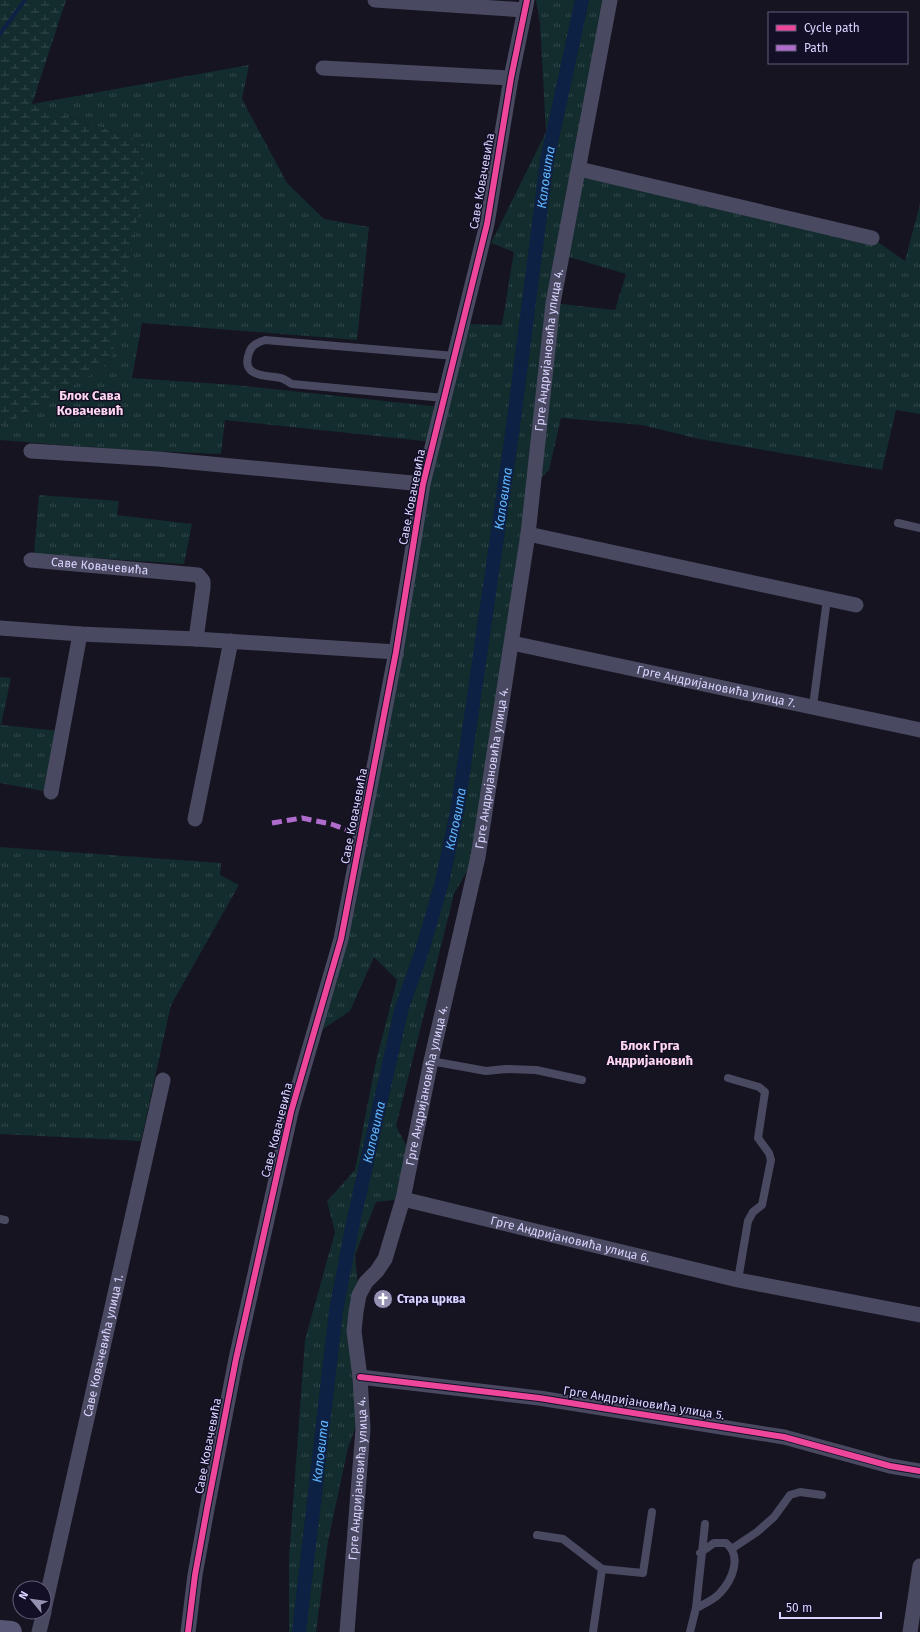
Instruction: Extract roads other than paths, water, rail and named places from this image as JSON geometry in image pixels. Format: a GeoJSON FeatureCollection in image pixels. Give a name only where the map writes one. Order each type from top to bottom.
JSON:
{"type":"FeatureCollection","features":[{"type":"Feature","properties":{"kind":"main road"},"geometry":{"type":"LineString","coordinates":[[0,1631],[11,1632]]}},
{"type":"Feature","properties":{"kind":"street"},"geometry":{"type":"LineString","coordinates":[[375,0],[526,5]]}},
{"type":"Feature","properties":{"kind":"street","name":"Грге Андријановића улица 4."},"geometry":{"type":"LineString","coordinates":[[347,1632],[363,1430],[360,1377],[354,1331],[359,1295],[366,1282],[377,1271],[385,1259],[403,1199],[431,1061],[478,857],[528,534],[553,303],[610,0]]}},
{"type":"Feature","properties":{"kind":"street","name":"Саве Ковачевића"},"geometry":{"type":"LineString","coordinates":[[188,1632],[195,1575],[239,1345],[292,1112],[341,939],[396,652],[423,484],[487,224],[511,78],[526,5]]}},
{"type":"Feature","properties":{"kind":"street"},"geometry":{"type":"LineString","coordinates":[[323,68],[511,78]]}},
{"type":"Feature","properties":{"kind":"street"},"geometry":{"type":"LineString","coordinates":[[579,169],[872,238]]}},
{"type":"Feature","properties":{"kind":"street"},"geometry":{"type":"LineString","coordinates":[[32,450],[158,459],[423,484]]}},
{"type":"Feature","properties":{"kind":"street"},"geometry":{"type":"LineString","coordinates":[[528,534],[856,605]]}},
{"type":"Feature","properties":{"kind":"street","name":"Саве Ковачевића"},"geometry":{"type":"LineString","coordinates":[[31,560],[198,575],[203,580],[203,588],[196,639]]}},
{"type":"Feature","properties":{"kind":"street"},"geometry":{"type":"LineString","coordinates":[[0,628],[396,652]]}},
{"type":"Feature","properties":{"kind":"street"},"geometry":{"type":"LineString","coordinates":[[51,792],[80,634]]}},
{"type":"Feature","properties":{"kind":"street"},"geometry":{"type":"LineString","coordinates":[[195,819],[231,641]]}},
{"type":"Feature","properties":{"kind":"street","name":"Грге Андријановића улица 7."},"geometry":{"type":"LineString","coordinates":[[512,643],[920,730]]}},
{"type":"Feature","properties":{"kind":"street","name":"Саве Ковачевића улица 1."},"geometry":{"type":"LineString","coordinates":[[51,1580],[163,1080]]}},
{"type":"Feature","properties":{"kind":"street","name":"Грге Андријановића улица 6."},"geometry":{"type":"LineString","coordinates":[[403,1199],[738,1280],[920,1316]]}},
{"type":"Feature","properties":{"kind":"street","name":"Грге Андријановића улица 5."},"geometry":{"type":"LineString","coordinates":[[360,1377],[539,1398],[784,1437],[890,1466],[920,1471]]}},
{"type":"Feature","properties":{"kind":"street"},"geometry":{"type":"LineString","coordinates":[[910,1632],[920,1566]]}},
{"type":"Feature","properties":{"kind":"street","name":"Саве Ковачевића улица 1."},"geometry":{"type":"LineString","coordinates":[[39,1632],[42,1620]]}},
{"type":"Feature","properties":{"kind":"lane"},"geometry":{"type":"LineString","coordinates":[[444,398],[292,384],[281,378],[262,376],[254,373],[249,366],[249,353],[253,346],[265,340],[455,356]]}},
{"type":"Feature","properties":{"kind":"lane"},"geometry":{"type":"LineString","coordinates":[[898,523],[920,528]]}},
{"type":"Feature","properties":{"kind":"lane"},"geometry":{"type":"LineString","coordinates":[[813,706],[827,599]]}},
{"type":"Feature","properties":{"kind":"lane"},"geometry":{"type":"LineString","coordinates":[[431,1061],[486,1070],[536,1070],[582,1080]]}},
{"type":"Feature","properties":{"kind":"lane"},"geometry":{"type":"LineString","coordinates":[[728,1078],[759,1087],[766,1092],[758,1138],[771,1160],[762,1205],[753,1212],[748,1221],[738,1280]]}},
{"type":"Feature","properties":{"kind":"lane"},"geometry":{"type":"LineString","coordinates":[[733,1548],[774,1517],[790,1495],[800,1492],[822,1496]]}},
{"type":"Feature","properties":{"kind":"lane"},"geometry":{"type":"LineString","coordinates":[[536,1535],[563,1539],[602,1569],[644,1573],[652,1512]]}},
{"type":"Feature","properties":{"kind":"lane"},"geometry":{"type":"LineString","coordinates":[[690,1632],[696,1608],[700,1553],[704,1524]]}},
{"type":"Feature","properties":{"kind":"lane"},"geometry":{"type":"LineString","coordinates":[[696,1608],[712,1600],[726,1586],[735,1562],[733,1548],[726,1543],[714,1543],[700,1553]]}},
{"type":"Feature","properties":{"kind":"lane"},"geometry":{"type":"LineString","coordinates":[[593,1632],[602,1569]]}},
{"type":"Feature","properties":{"kind":"waterway"},"geometry":{"type":"LineString","coordinates":[[0,34],[25,0]]}},
{"type":"Feature","properties":{"kind":"waterway","name":"Каловита"},"geometry":{"type":"LineString","coordinates":[[299,1632],[336,1311],[353,1223],[402,1007],[422,951],[442,882],[458,807],[512,434],[547,161],[582,0]]}},
{"type":"Feature","properties":{"kind":"place","name":"Стара црква"},"geometry":{"type":"Point","coordinates":[383,1299]}},
{"type":"Feature","properties":{"kind":"district","name":"Блок Сава Ковачевић"},"geometry":{"type":"Point","coordinates":[90,402]}},
{"type":"Feature","properties":{"kind":"district","name":"Блок Грга Андријановић"},"geometry":{"type":"Point","coordinates":[650,1052]}}]}
